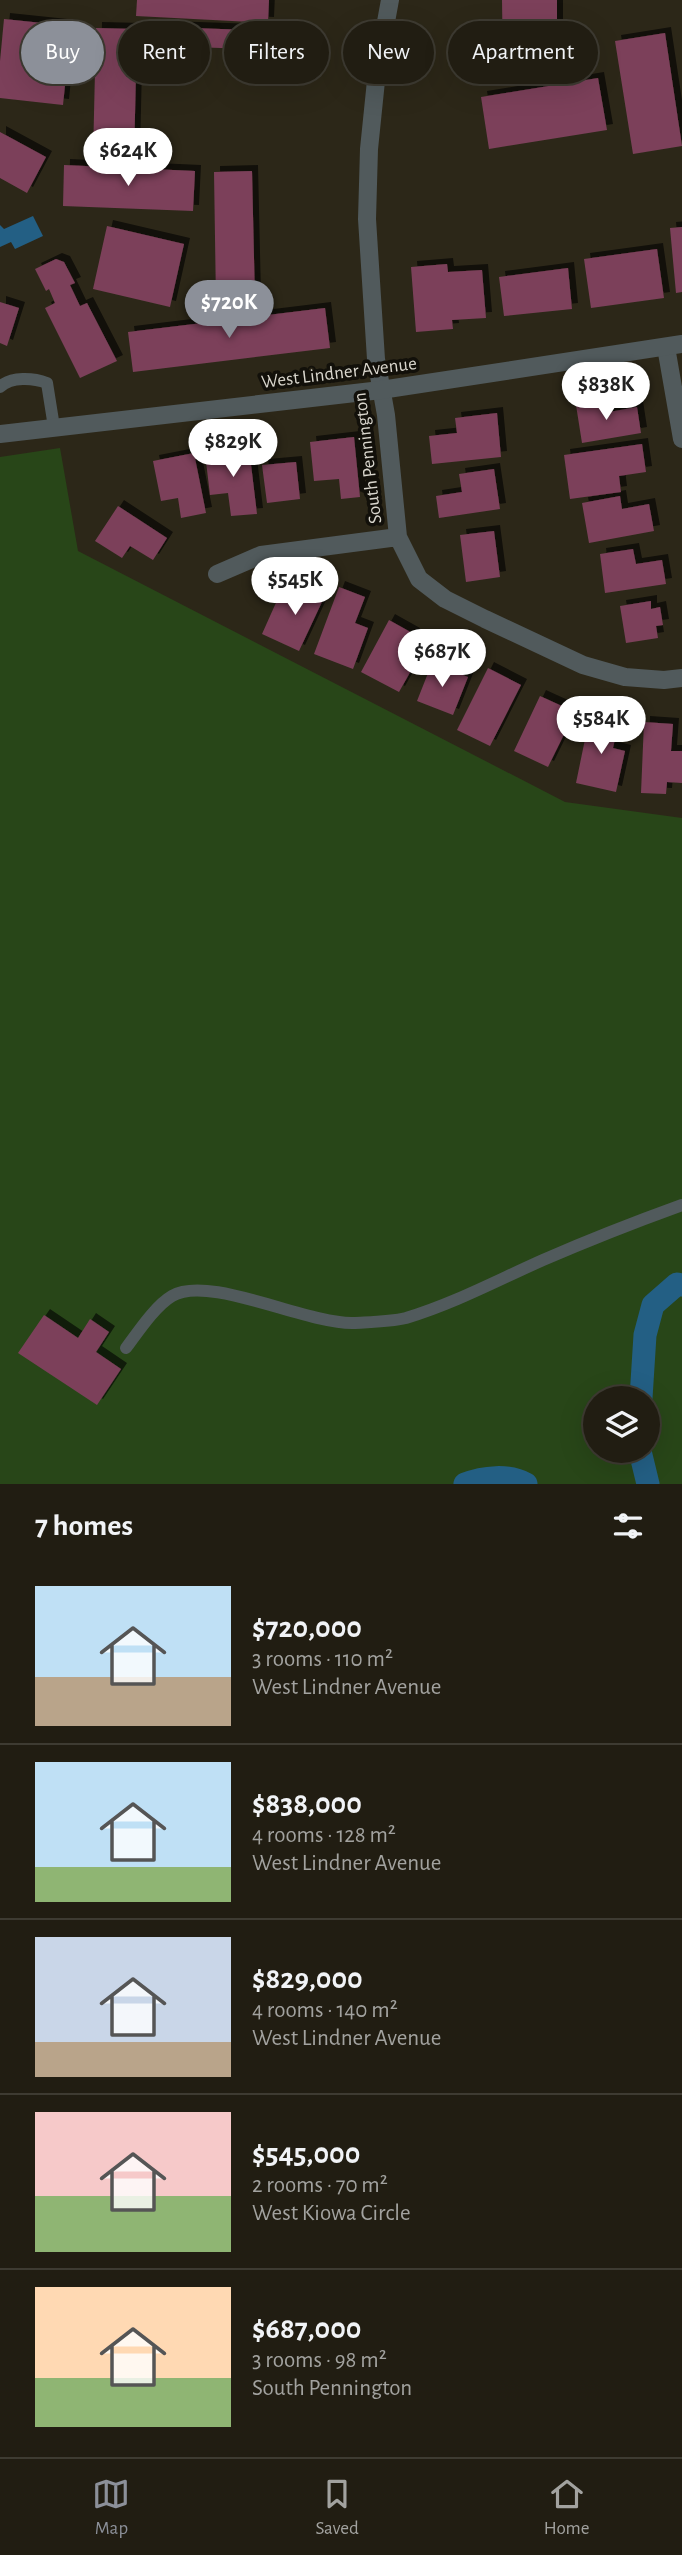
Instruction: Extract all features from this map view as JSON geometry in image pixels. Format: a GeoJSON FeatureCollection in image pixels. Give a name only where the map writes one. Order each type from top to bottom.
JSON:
{"type":"FeatureCollection","features":[{"type":"Feature","properties":{"kind":"street","name":"South Pennington"},"geometry":{"type":"LineString","coordinates":[[390,0],[377,71],[369,149],[367,219],[376,359],[398,537],[419,579],[444,598],[485,619],[583,666],[625,677],[664,680],[682,678]]}},
{"type":"Feature","properties":{"kind":"street","name":"West Lindner Avenue"},"geometry":{"type":"LineString","coordinates":[[1,430],[54,427],[381,390],[674,346]]}},
{"type":"Feature","properties":{"kind":"street"},"geometry":{"type":"LineString","coordinates":[[674,346],[682,439]]}},
{"type":"Feature","properties":{"kind":"street"},"geometry":{"type":"LineString","coordinates":[[217,574],[261,555],[398,537]]}},
{"type":"Feature","properties":{"kind":"lane"},"geometry":{"type":"LineString","coordinates":[[0,387],[5,382],[35,378],[47,383],[54,427]]}},
{"type":"Feature","properties":{"kind":"lane"},"geometry":{"type":"LineString","coordinates":[[126,1348],[148,1318],[172,1295],[190,1291],[219,1291],[316,1319],[350,1323],[405,1318],[452,1301],[591,1239],[682,1205]]}},
{"type":"Feature","properties":{"kind":"green space"},"geometry":{"type":"Polygon","coordinates":[[[60,448],[78,551],[565,802],[682,818],[682,1484],[0,1484],[0,457],[60,448]]]}},
{"type":"Feature","properties":{"kind":"water"},"geometry":{"type":"Polygon","coordinates":[[[33,216],[43,236],[15,249],[11,242],[0,247],[0,225],[4,229],[33,216]]]}},
{"type":"Feature","properties":{"kind":"building"},"geometry":{"type":"Polygon","coordinates":[[[137,0],[269,0],[268,21],[136,16],[137,0]]]}},
{"type":"Feature","properties":{"kind":"building"},"geometry":{"type":"Polygon","coordinates":[[[502,0],[557,0],[557,21],[502,21],[502,0]]]}},
{"type":"Feature","properties":{"kind":"building"},"geometry":{"type":"Polygon","coordinates":[[[4,19],[23,21],[21,21],[21,84],[65,84],[63,105],[0,98],[4,19]]]}},
{"type":"Feature","properties":{"kind":"building"},"geometry":{"type":"Polygon","coordinates":[[[104,28],[118,29],[118,84],[136,84],[134,158],[93,157],[95,84],[104,84],[104,28]]]}},
{"type":"Feature","properties":{"kind":"building"},"geometry":{"type":"Polygon","coordinates":[[[210,29],[224,29],[224,48],[210,48],[210,29]]]}},
{"type":"Feature","properties":{"kind":"building"},"geometry":{"type":"Polygon","coordinates":[[[665,33],[682,146],[633,154],[615,41],[665,33]]]}},
{"type":"Feature","properties":{"kind":"building"},"geometry":{"type":"Polygon","coordinates":[[[598,78],[607,130],[489,149],[481,97],[561,84],[598,84],[598,78]]]}},
{"type":"Feature","properties":{"kind":"building"},"geometry":{"type":"Polygon","coordinates":[[[0,132],[46,157],[27,193],[0,178],[0,132]]]}},
{"type":"Feature","properties":{"kind":"building"},"geometry":{"type":"Polygon","coordinates":[[[64,165],[195,171],[193,211],[63,206],[64,165]]]}},
{"type":"Feature","properties":{"kind":"building"},"geometry":{"type":"Polygon","coordinates":[[[252,171],[255,301],[216,302],[214,172],[252,171]]]}},
{"type":"Feature","properties":{"kind":"building"},"geometry":{"type":"Polygon","coordinates":[[[107,226],[184,244],[170,307],[93,289],[107,226]]]}},
{"type":"Feature","properties":{"kind":"building"},"geometry":{"type":"Polygon","coordinates":[[[682,227],[682,292],[676,293],[670,228],[682,227]]]}},
{"type":"Feature","properties":{"kind":"building"},"geometry":{"type":"Polygon","coordinates":[[[657,249],[664,298],[591,308],[584,259],[657,249]]]}},
{"type":"Feature","properties":{"kind":"building"},"geometry":{"type":"Polygon","coordinates":[[[56,259],[64,262],[75,283],[70,285],[80,306],[87,303],[117,361],[80,378],[45,308],[55,303],[35,269],[56,259]]]}},
{"type":"Feature","properties":{"kind":"building"},"geometry":{"type":"Polygon","coordinates":[[[447,264],[448,272],[482,270],[486,318],[452,320],[453,329],[416,332],[411,267],[447,264]]]}},
{"type":"Feature","properties":{"kind":"building"},"geometry":{"type":"Polygon","coordinates":[[[568,268],[572,309],[504,316],[499,277],[568,268]]]}},
{"type":"Feature","properties":{"kind":"building"},"geometry":{"type":"Polygon","coordinates":[[[0,302],[19,308],[7,346],[0,343],[0,302]]]}},
{"type":"Feature","properties":{"kind":"building"},"geometry":{"type":"Polygon","coordinates":[[[325,308],[330,348],[133,372],[128,332],[325,308]]]}},
{"type":"Feature","properties":{"kind":"building"},"geometry":{"type":"Polygon","coordinates":[[[607,400],[609,412],[637,407],[641,433],[582,443],[576,405],[607,400]]]}},
{"type":"Feature","properties":{"kind":"building"},"geometry":{"type":"Polygon","coordinates":[[[497,413],[501,457],[432,464],[429,436],[457,433],[455,418],[497,413]]]}},
{"type":"Feature","properties":{"kind":"building"},"geometry":{"type":"Polygon","coordinates":[[[354,437],[360,497],[341,499],[339,479],[314,481],[310,442],[354,437]]]}},
{"type":"Feature","properties":{"kind":"building"},"geometry":{"type":"Polygon","coordinates":[[[642,444],[646,472],[619,476],[621,492],[570,499],[564,455],[642,444]]]}},
{"type":"Feature","properties":{"kind":"building"},"geometry":{"type":"Polygon","coordinates":[[[249,448],[257,514],[231,516],[228,493],[210,495],[205,453],[249,448]]]}},
{"type":"Feature","properties":{"kind":"building"},"geometry":{"type":"Polygon","coordinates":[[[194,453],[206,513],[181,518],[178,498],[161,501],[153,461],[194,453]]]}},
{"type":"Feature","properties":{"kind":"building"},"geometry":{"type":"Polygon","coordinates":[[[296,462],[300,499],[267,503],[262,465],[296,462]]]}},
{"type":"Feature","properties":{"kind":"building"},"geometry":{"type":"Polygon","coordinates":[[[494,469],[500,509],[439,518],[436,496],[462,492],[459,474],[494,469]]]}},
{"type":"Feature","properties":{"kind":"building"},"geometry":{"type":"Polygon","coordinates":[[[620,496],[622,509],[649,504],[654,531],[589,543],[582,503],[620,496]]]}},
{"type":"Feature","properties":{"kind":"building"},"geometry":{"type":"Polygon","coordinates":[[[118,506],[167,538],[153,560],[130,546],[122,558],[95,541],[118,506]]]}},
{"type":"Feature","properties":{"kind":"building"},"geometry":{"type":"Polygon","coordinates":[[[494,531],[500,577],[466,582],[460,535],[494,531]]]}},
{"type":"Feature","properties":{"kind":"building"},"geometry":{"type":"Polygon","coordinates":[[[633,549],[636,564],[662,560],[666,584],[605,593],[600,554],[633,549]]]}},
{"type":"Feature","properties":{"kind":"building"},"geometry":{"type":"Polygon","coordinates":[[[308,580],[328,589],[299,651],[262,634],[279,596],[297,604],[308,580]]]}},
{"type":"Feature","properties":{"kind":"building"},"geometry":{"type":"Polygon","coordinates":[[[339,587],[365,597],[355,623],[368,628],[353,669],[314,654],[339,587]]]}},
{"type":"Feature","properties":{"kind":"building"},"geometry":{"type":"Polygon","coordinates":[[[651,601],[651,609],[660,607],[663,625],[656,626],[658,638],[626,643],[620,606],[651,601]]]}},
{"type":"Feature","properties":{"kind":"building"},"geometry":{"type":"Polygon","coordinates":[[[389,620],[414,634],[404,653],[417,660],[399,692],[361,672],[389,620]]]}},
{"type":"Feature","properties":{"kind":"building"},"geometry":{"type":"Polygon","coordinates":[[[432,663],[468,677],[453,715],[417,701],[432,663]]]}},
{"type":"Feature","properties":{"kind":"building"},"geometry":{"type":"Polygon","coordinates":[[[488,668],[521,685],[490,746],[457,730],[488,668]]]}},
{"type":"Feature","properties":{"kind":"building"},"geometry":{"type":"Polygon","coordinates":[[[540,696],[575,712],[548,767],[514,751],[540,696]]]}},
{"type":"Feature","properties":{"kind":"building"},"geometry":{"type":"Polygon","coordinates":[[[590,715],[619,721],[613,748],[625,751],[616,792],[576,783],[590,715]]]}},
{"type":"Feature","properties":{"kind":"building"},"geometry":{"type":"Polygon","coordinates":[[[644,722],[673,724],[671,751],[682,751],[682,783],[667,782],[666,794],[641,793],[644,722]]]}},
{"type":"Feature","properties":{"kind":"building"},"geometry":{"type":"Polygon","coordinates":[[[44,1315],[78,1338],[90,1319],[109,1332],[96,1352],[121,1369],[97,1405],[18,1353],[44,1315]]]}},
{"type":"Feature","properties":{"kind":"waterway"},"geometry":{"type":"LineString","coordinates":[[642,1386],[645,1335],[653,1305],[677,1284],[682,1285]]}},
{"type":"Feature","properties":{"kind":"waterway"},"geometry":{"type":"LineString","coordinates":[[643,1463],[648,1484]]}},
{"type":"Feature","properties":{"kind":"waterway"},"geometry":{"type":"LineString","coordinates":[[465,1484],[496,1478],[512,1479],[526,1484]]}}]}
